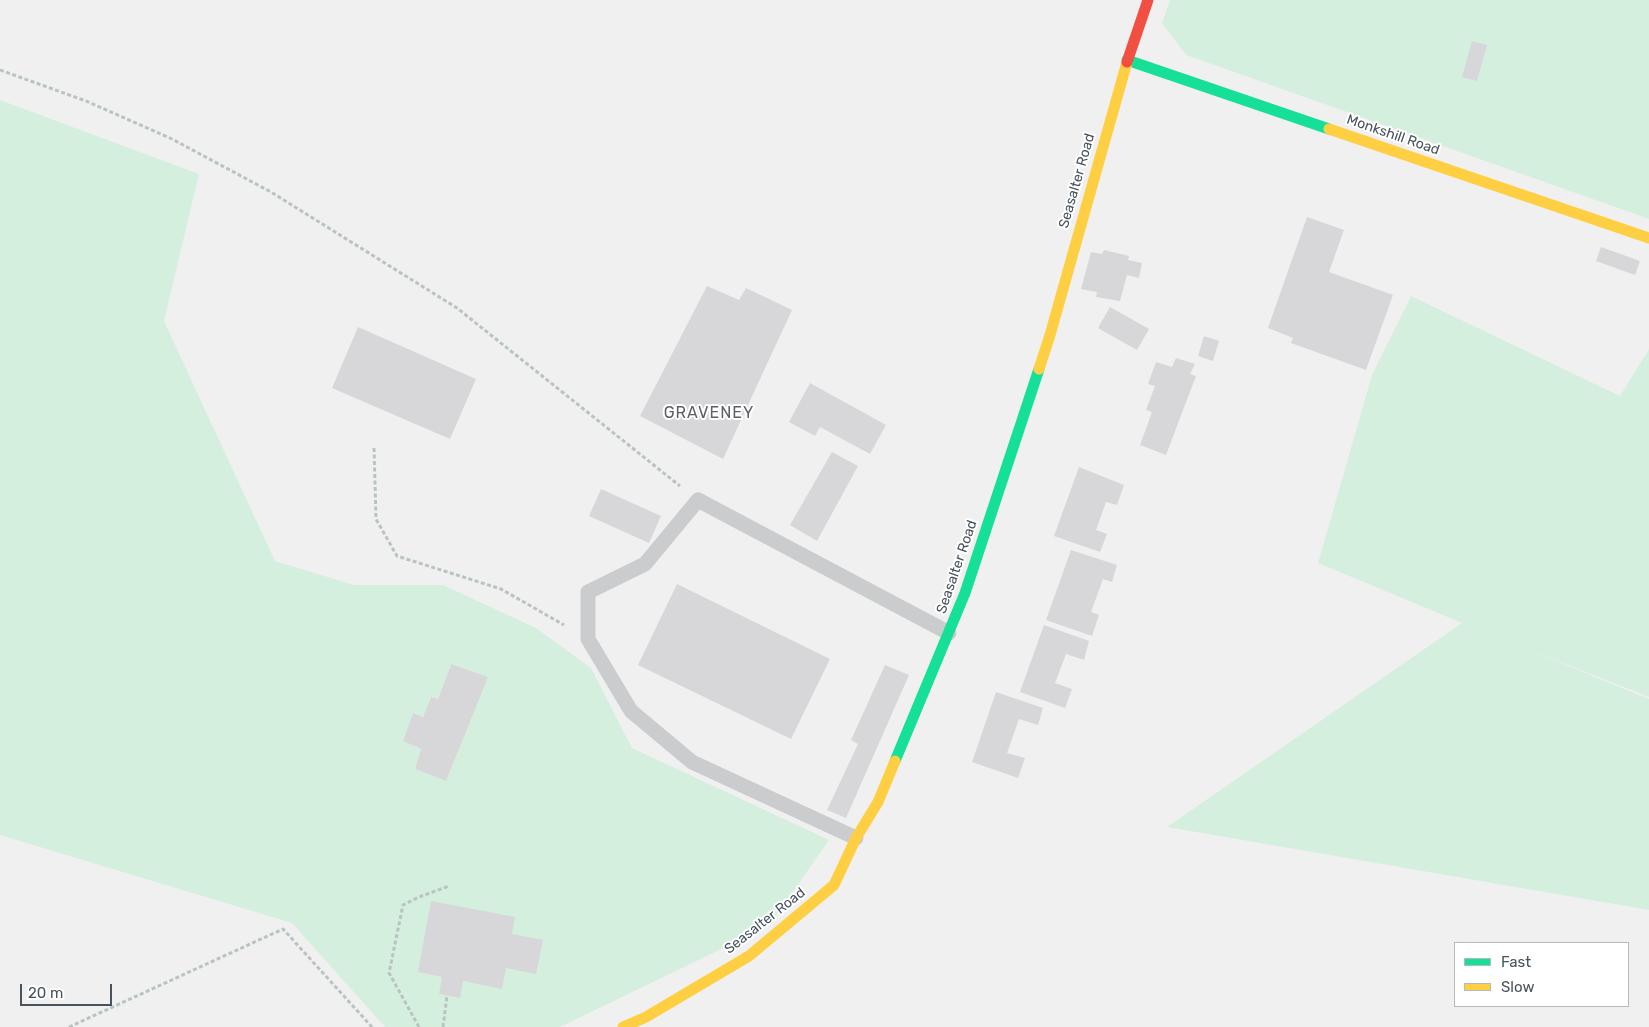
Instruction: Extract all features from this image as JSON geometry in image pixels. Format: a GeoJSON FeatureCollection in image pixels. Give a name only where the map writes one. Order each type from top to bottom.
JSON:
{"type":"FeatureCollection","features":[{"type":"Feature","properties":{"kind":"street","name":"Seasalter Road"},"geometry":{"type":"LineString","coordinates":[[623,1027],[646,1017],[749,956],[834,885],[856,838],[878,802],[965,593],[1050,335],[1127,60],[1148,0]]}},
{"type":"Feature","properties":{"kind":"street","name":"Monkshill Road"},"geometry":{"type":"LineString","coordinates":[[1127,60],[1649,238]]}},
{"type":"Feature","properties":{"kind":"lane"},"geometry":{"type":"LineString","coordinates":[[856,838],[692,762],[630,711],[588,639],[588,592],[645,564],[698,500],[949,632]]}},
{"type":"Feature","properties":{"kind":"path"},"geometry":{"type":"LineString","coordinates":[[0,70],[86,101],[172,139],[271,192],[457,308],[698,500]]}},
{"type":"Feature","properties":{"kind":"path"},"geometry":{"type":"LineString","coordinates":[[374,448],[376,518],[397,556],[501,589],[588,639]]}},
{"type":"Feature","properties":{"kind":"path"},"geometry":{"type":"LineString","coordinates":[[419,1027],[389,973],[403,905],[418,897],[449,886]]}},
{"type":"Feature","properties":{"kind":"path"},"geometry":{"type":"LineString","coordinates":[[69,1027],[283,929],[372,1027]]}},
{"type":"Feature","properties":{"kind":"path"},"geometry":{"type":"LineString","coordinates":[[443,1027],[447,996]]}},
{"type":"Feature","properties":{"kind":"green space"},"geometry":{"type":"Polygon","coordinates":[[[1170,0],[1649,0],[1649,219],[1186,55],[1162,23],[1170,0]]]}},
{"type":"Feature","properties":{"kind":"green space"},"geometry":{"type":"Polygon","coordinates":[[[0,100],[199,174],[164,321],[275,561],[354,585],[443,585],[536,628],[591,668],[632,748],[829,840],[769,926],[560,1027],[385,1027],[292,923],[0,835],[0,100]],[[451,664],[438,699],[431,697],[423,717],[413,714],[403,741],[421,749],[415,769],[446,781],[487,677],[451,664]]]}},
{"type":"Feature","properties":{"kind":"green space"},"geometry":{"type":"Polygon","coordinates":[[[1411,296],[1620,396],[1649,349],[1649,697],[1527,649],[1649,699],[1649,910],[1167,827],[1462,623],[1318,563],[1372,375],[1411,296]]]}},
{"type":"Feature","properties":{"kind":"building"},"geometry":{"type":"Polygon","coordinates":[[[1472,41],[1487,45],[1477,81],[1462,77],[1472,41]]]}},
{"type":"Feature","properties":{"kind":"building"},"geometry":{"type":"Polygon","coordinates":[[[1307,217],[1344,230],[1329,272],[1393,295],[1366,370],[1291,343],[1293,338],[1268,328],[1307,217]]]}},
{"type":"Feature","properties":{"kind":"building"},"geometry":{"type":"Polygon","coordinates":[[[1601,247],[1640,261],[1635,275],[1596,261],[1601,247]]]}},
{"type":"Feature","properties":{"kind":"building"},"geometry":{"type":"Polygon","coordinates":[[[1104,250],[1129,256],[1128,260],[1142,263],[1139,278],[1127,275],[1120,301],[1096,297],[1097,292],[1081,289],[1091,252],[1102,254],[1104,250]]]}},
{"type":"Feature","properties":{"kind":"building"},"geometry":{"type":"Polygon","coordinates":[[[707,286],[739,300],[746,288],[792,310],[723,459],[640,416],[707,286]]]}},
{"type":"Feature","properties":{"kind":"building"},"geometry":{"type":"Polygon","coordinates":[[[1110,307],[1149,329],[1137,350],[1098,328],[1110,307]]]}},
{"type":"Feature","properties":{"kind":"building"},"geometry":{"type":"Polygon","coordinates":[[[358,327],[476,379],[450,439],[332,388],[358,327]]]}},
{"type":"Feature","properties":{"kind":"building"},"geometry":{"type":"Polygon","coordinates":[[[1204,336],[1219,341],[1213,361],[1198,356],[1204,336]]]}},
{"type":"Feature","properties":{"kind":"building"},"geometry":{"type":"Polygon","coordinates":[[[1176,358],[1195,364],[1190,374],[1196,376],[1166,455],[1140,445],[1152,412],[1146,410],[1155,386],[1148,384],[1156,362],[1172,367],[1176,358]]]}},
{"type":"Feature","properties":{"kind":"building"},"geometry":{"type":"Polygon","coordinates":[[[810,383],[886,425],[870,454],[820,427],[815,436],[789,422],[810,383]]]}},
{"type":"Feature","properties":{"kind":"building"},"geometry":{"type":"Polygon","coordinates":[[[832,452],[858,466],[817,541],[790,525],[832,452]]]}},
{"type":"Feature","properties":{"kind":"building"},"geometry":{"type":"Polygon","coordinates":[[[1079,467],[1124,485],[1117,505],[1106,502],[1096,530],[1107,534],[1100,552],[1054,536],[1079,467]]]}},
{"type":"Feature","properties":{"kind":"building"},"geometry":{"type":"Polygon","coordinates":[[[601,489],[661,516],[649,543],[589,516],[601,489]]]}},
{"type":"Feature","properties":{"kind":"building"},"geometry":{"type":"Polygon","coordinates":[[[1071,550],[1117,565],[1112,582],[1103,579],[1091,612],[1099,615],[1092,636],[1046,620],[1071,550]]]}},
{"type":"Feature","properties":{"kind":"building"},"geometry":{"type":"Polygon","coordinates":[[[677,584],[830,659],[791,739],[638,665],[677,584]]]}},
{"type":"Feature","properties":{"kind":"building"},"geometry":{"type":"Polygon","coordinates":[[[1044,625],[1089,641],[1084,660],[1066,654],[1055,683],[1072,689],[1065,708],[1020,692],[1044,625]]]}},
{"type":"Feature","properties":{"kind":"building"},"geometry":{"type":"Polygon","coordinates":[[[451,664],[488,677],[446,781],[415,769],[421,749],[403,741],[413,713],[423,717],[431,697],[438,699],[451,664]]]}},
{"type":"Feature","properties":{"kind":"building"},"geometry":{"type":"Polygon","coordinates":[[[885,665],[909,675],[846,818],[827,810],[858,744],[851,740],[885,665]]]}},
{"type":"Feature","properties":{"kind":"building"},"geometry":{"type":"Polygon","coordinates":[[[996,692],[1043,708],[1038,725],[1019,719],[1007,753],[1025,758],[1018,778],[972,762],[996,692]]]}},
{"type":"Feature","properties":{"kind":"building"},"geometry":{"type":"Polygon","coordinates":[[[431,901],[515,917],[512,934],[543,940],[536,974],[506,968],[502,989],[463,981],[460,998],[439,994],[442,977],[418,972],[431,901]]]}},
{"type":"Feature","properties":{"kind":"traffic: fast"},"geometry":{"type":"LineString","coordinates":[[1127,60],[1329,129]]}},
{"type":"Feature","properties":{"kind":"traffic: fast"},"geometry":{"type":"LineString","coordinates":[[895,761],[965,593],[1039,369]]}},
{"type":"Feature","properties":{"kind":"traffic: slow"},"geometry":{"type":"LineString","coordinates":[[1039,369],[1127,62]]}},
{"type":"Feature","properties":{"kind":"traffic: slow"},"geometry":{"type":"LineString","coordinates":[[1329,129],[1649,238]]}},
{"type":"Feature","properties":{"kind":"traffic: slow"},"geometry":{"type":"LineString","coordinates":[[623,1027],[646,1017],[749,956],[834,885],[856,838],[878,802],[895,761]]}},
{"type":"Feature","properties":{"kind":"traffic: jam"},"geometry":{"type":"LineString","coordinates":[[1127,62],[1148,0]]}},
{"type":"Feature","properties":{"kind":"district","name":"GRAVENEY"},"geometry":{"type":"Point","coordinates":[709,413]}}]}
